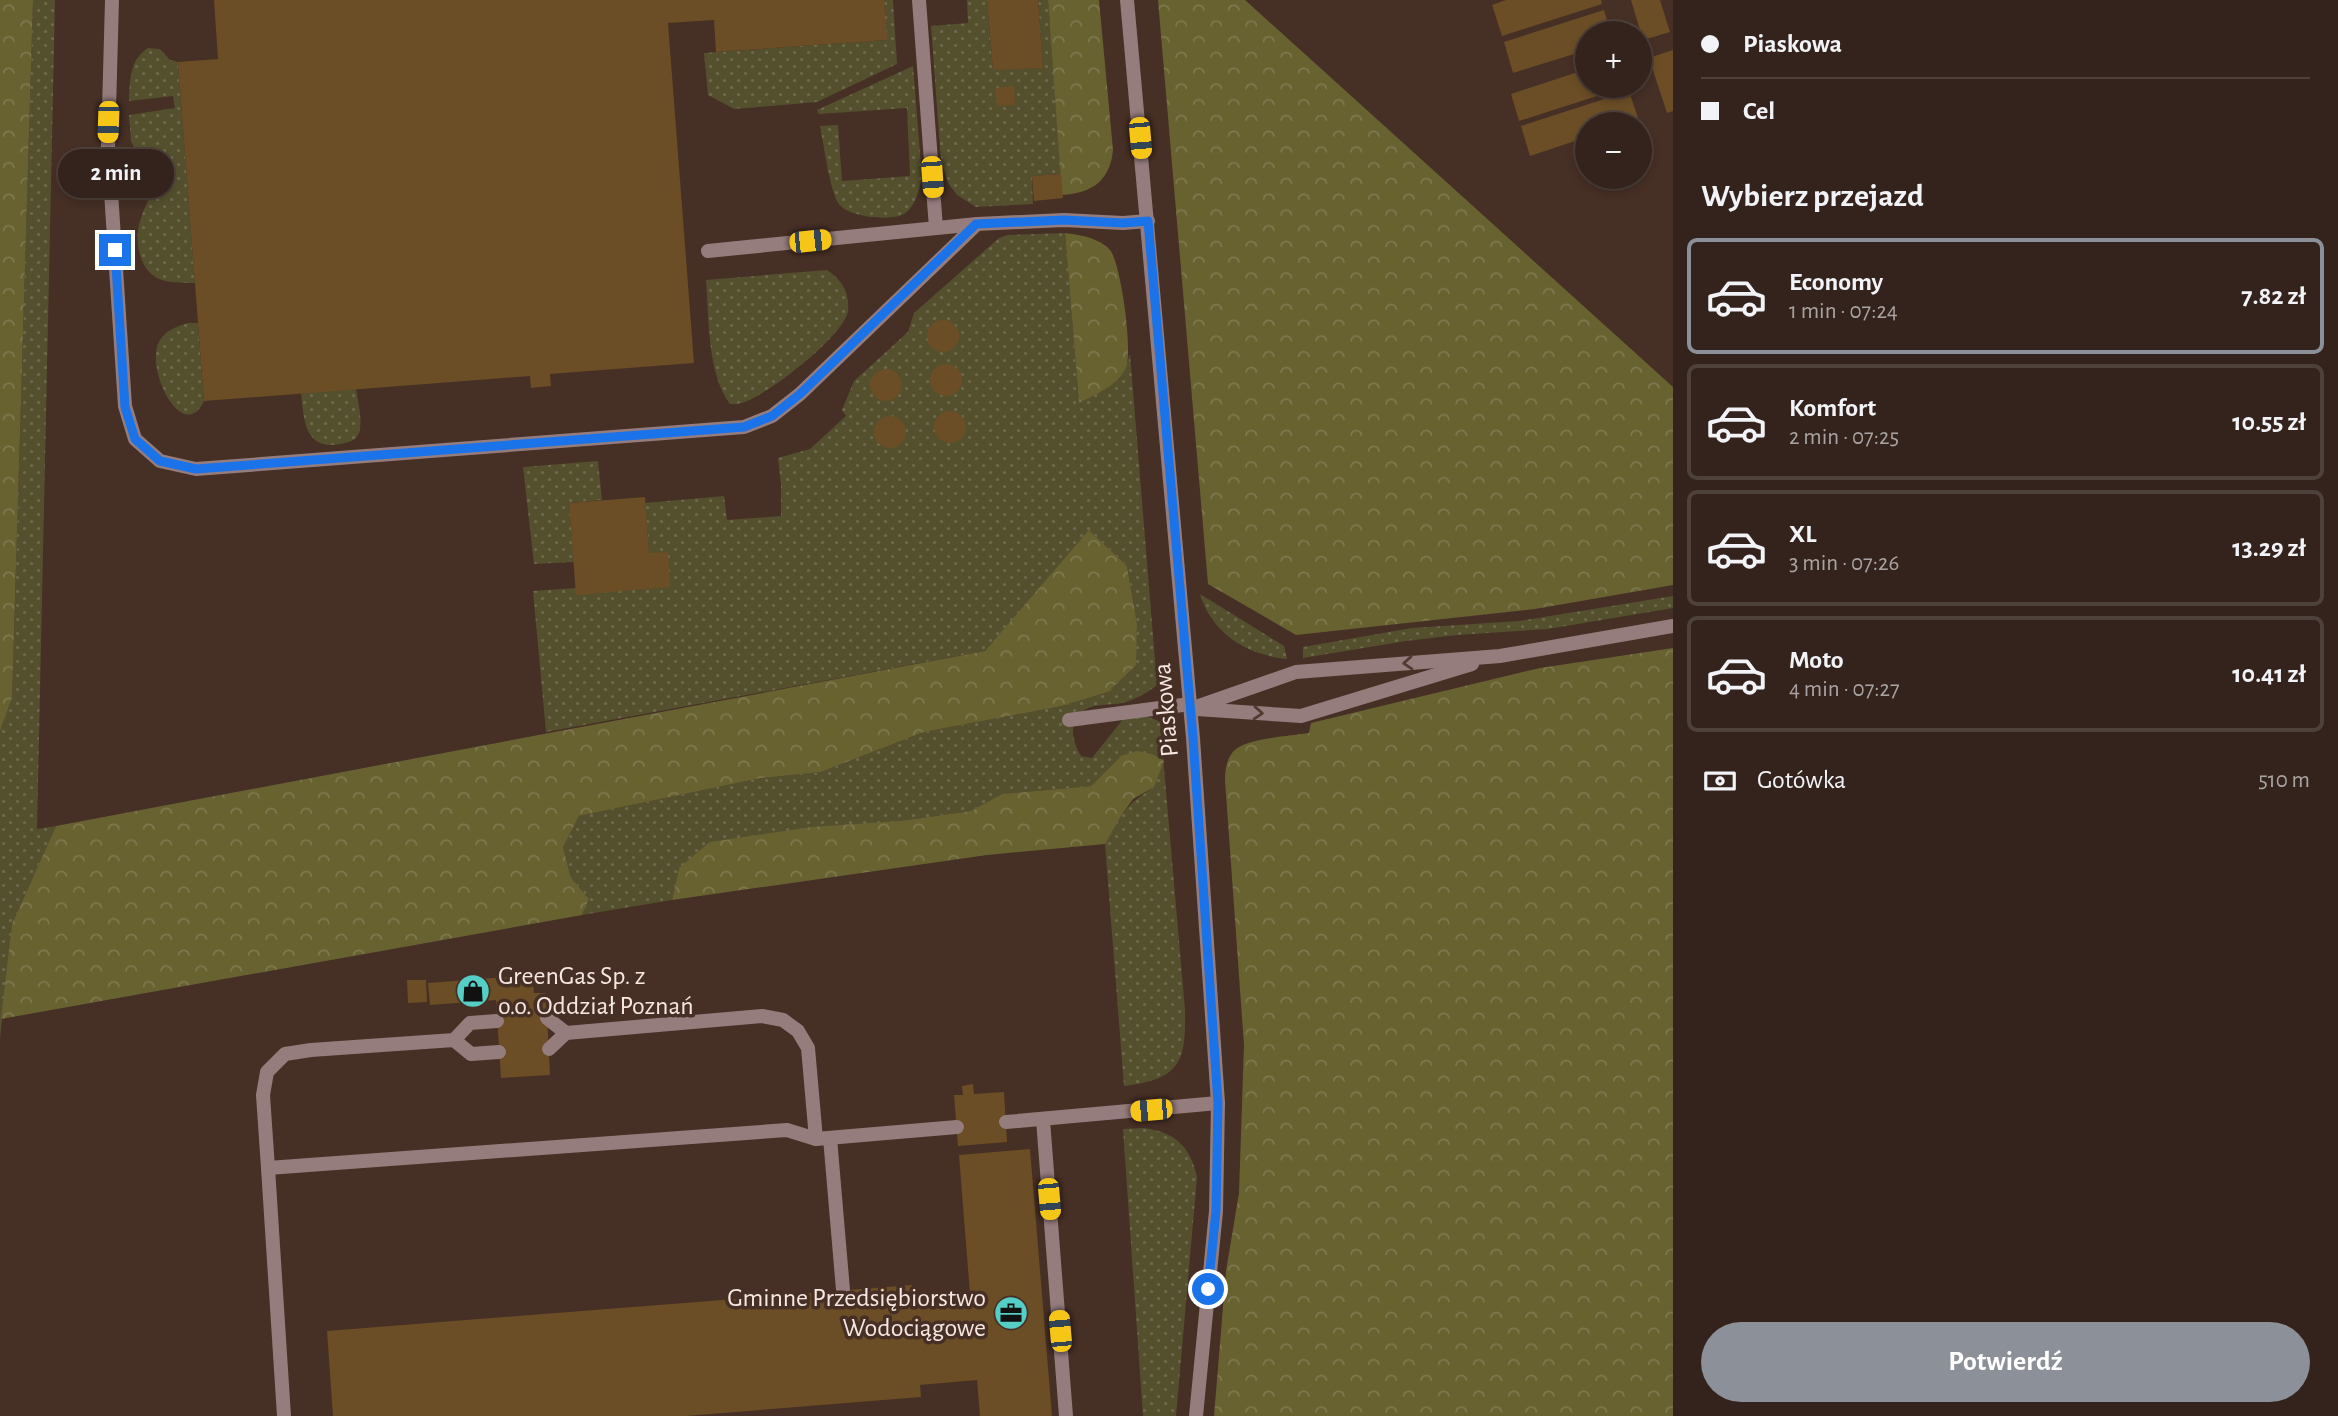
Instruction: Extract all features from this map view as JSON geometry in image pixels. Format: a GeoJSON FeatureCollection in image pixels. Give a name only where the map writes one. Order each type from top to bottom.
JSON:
{"type":"FeatureCollection","features":[{"type":"Feature","properties":{"kind":"street"},"geometry":{"type":"LineString","coordinates":[[112,0],[108,146],[125,407],[135,439],[160,461],[196,469],[744,427],[772,416],[800,394],[976,224]]}},
{"type":"Feature","properties":{"kind":"street"},"geometry":{"type":"LineString","coordinates":[[919,0],[936,228]]}},
{"type":"Feature","properties":{"kind":"street","name":"Piaskowa"},"geometry":{"type":"LineString","coordinates":[[1127,0],[1190,706],[1218,1103],[1216,1211],[1196,1416]]}},
{"type":"Feature","properties":{"kind":"street"},"geometry":{"type":"LineString","coordinates":[[708,251],[976,224],[1064,220],[1123,223],[1148,221]]}},
{"type":"Feature","properties":{"kind":"street"},"geometry":{"type":"LineString","coordinates":[[1069,720],[1190,706],[1296,672],[1500,656],[1673,626]]}},
{"type":"Feature","properties":{"kind":"street"},"geometry":{"type":"LineString","coordinates":[[1190,706],[1301,716],[1500,656]]}},
{"type":"Feature","properties":{"kind":"street"},"geometry":{"type":"LineString","coordinates":[[549,1049],[566,1033],[762,1016],[783,1020],[798,1031],[808,1048],[843,1290]]}},
{"type":"Feature","properties":{"kind":"street"},"geometry":{"type":"LineString","coordinates":[[547,1018],[566,1033]]}},
{"type":"Feature","properties":{"kind":"street"},"geometry":{"type":"LineString","coordinates":[[284,1416],[263,1095],[267,1072],[285,1054],[454,1040],[470,1023],[498,1021]]}},
{"type":"Feature","properties":{"kind":"street"},"geometry":{"type":"LineString","coordinates":[[454,1040],[471,1054],[499,1052]]}},
{"type":"Feature","properties":{"kind":"street"},"geometry":{"type":"LineString","coordinates":[[1006,1122],[1218,1103]]}},
{"type":"Feature","properties":{"kind":"street"},"geometry":{"type":"LineString","coordinates":[[1043,1120],[1066,1416]]}},
{"type":"Feature","properties":{"kind":"street"},"geometry":{"type":"LineString","coordinates":[[268,1168],[787,1130],[823,1139],[957,1127]]}},
{"type":"Feature","properties":{"kind":"shaded area"},"geometry":{"type":"Polygon","coordinates":[[[33,0],[55,0],[37,829],[56,826],[12,924],[0,1039],[0,731],[12,698],[33,0]]]}},
{"type":"Feature","properties":{"kind":"shaded area"},"geometry":{"type":"Polygon","coordinates":[[[884,0],[893,0],[897,64],[817,102],[734,109],[708,95],[704,53],[886,40],[884,0]]]}},
{"type":"Feature","properties":{"kind":"shaded area"},"geometry":{"type":"Polygon","coordinates":[[[967,0],[987,0],[993,69],[1043,68],[1038,0],[1048,0],[1061,174],[1032,176],[1033,204],[976,207],[957,195],[948,183],[941,161],[931,26],[968,23],[967,0]]]}},
{"type":"Feature","properties":{"kind":"shaded area"},"geometry":{"type":"Polygon","coordinates":[[[148,48],[160,49],[170,60],[178,62],[195,283],[170,282],[155,277],[144,265],[139,249],[139,225],[153,189],[131,141],[129,115],[175,108],[173,96],[129,101],[134,65],[148,48]]]}},
{"type":"Feature","properties":{"kind":"shaded area"},"geometry":{"type":"Polygon","coordinates":[[[913,66],[922,178],[916,199],[906,212],[895,217],[866,216],[848,211],[841,206],[834,194],[820,126],[838,125],[842,181],[910,176],[907,108],[819,114],[817,110],[913,66]]]}},
{"type":"Feature","properties":{"kind":"shaded area"},"geometry":{"type":"Polygon","coordinates":[[[1065,233],[1079,402],[1097,394],[1117,379],[1130,354],[1157,685],[1127,702],[1085,709],[1075,720],[1073,734],[1081,756],[1092,758],[1124,718],[1142,716],[1160,722],[1185,1010],[1184,1043],[1176,1065],[1157,1079],[1124,1086],[1105,844],[1125,811],[1136,799],[1154,787],[1121,756],[1091,786],[1002,794],[971,811],[900,821],[679,868],[672,900],[582,915],[589,899],[571,878],[563,847],[579,816],[761,778],[821,772],[924,732],[1062,706],[1108,692],[1135,665],[1137,624],[1127,566],[1090,531],[985,651],[546,732],[533,591],[576,588],[649,553],[645,503],[724,496],[727,520],[781,516],[778,458],[810,449],[846,416],[842,410],[854,381],[908,332],[914,313],[999,238],[1008,235],[1065,233]]]}},
{"type":"Feature","properties":{"kind":"shaded area"},"geometry":{"type":"Polygon","coordinates":[[[827,270],[846,292],[848,311],[843,322],[819,350],[785,378],[753,398],[730,404],[722,392],[713,361],[706,280],[827,270]]]}},
{"type":"Feature","properties":{"kind":"shaded area"},"geometry":{"type":"Polygon","coordinates":[[[188,323],[198,323],[204,401],[195,412],[186,414],[176,409],[161,383],[156,352],[160,340],[166,334],[188,323]]]}},
{"type":"Feature","properties":{"kind":"shaded area"},"geometry":{"type":"Polygon","coordinates":[[[356,389],[360,423],[356,438],[347,443],[329,445],[313,438],[305,423],[301,393],[356,389]]]}},
{"type":"Feature","properties":{"kind":"shaded area"},"geometry":{"type":"Polygon","coordinates":[[[598,461],[602,500],[569,503],[574,562],[534,564],[523,467],[598,461]]]}},
{"type":"Feature","properties":{"kind":"shaded area"},"geometry":{"type":"Polygon","coordinates":[[[1200,594],[1284,646],[1287,659],[1258,653],[1233,640],[1213,620],[1200,594]]]}},
{"type":"Feature","properties":{"kind":"shaded area"},"geometry":{"type":"Polygon","coordinates":[[[1673,596],[1673,608],[1548,629],[1406,641],[1303,658],[1303,647],[1412,628],[1519,621],[1673,596]]]}},
{"type":"Feature","properties":{"kind":"shaded area"},"geometry":{"type":"Polygon","coordinates":[[[1143,1128],[1164,1133],[1179,1142],[1190,1157],[1197,1177],[1176,1416],[1143,1416],[1123,1129],[1143,1128]]]}},
{"type":"Feature","properties":{"kind":"green space"},"geometry":{"type":"Polygon","coordinates":[[[0,0],[33,0],[12,698],[0,731],[0,0]]]}},
{"type":"Feature","properties":{"kind":"green space"},"geometry":{"type":"Polygon","coordinates":[[[1048,0],[1099,0],[1113,150],[1108,170],[1098,183],[1073,194],[1062,195],[1048,0]]]}},
{"type":"Feature","properties":{"kind":"green space"},"geometry":{"type":"Polygon","coordinates":[[[1158,0],[1245,0],[1673,387],[1673,585],[1535,609],[1296,635],[1208,584],[1158,0]]]}},
{"type":"Feature","properties":{"kind":"green space"},"geometry":{"type":"Polygon","coordinates":[[[1065,233],[1095,240],[1110,250],[1122,289],[1127,327],[1128,358],[1122,374],[1106,389],[1079,403],[1065,233]]]}},
{"type":"Feature","properties":{"kind":"green space"},"geometry":{"type":"Polygon","coordinates":[[[1089,530],[1127,566],[1137,624],[1136,665],[1108,692],[1062,706],[924,732],[821,772],[761,778],[579,816],[563,847],[571,878],[589,899],[582,915],[1,1019],[12,924],[56,826],[985,651],[1089,530]]]}},
{"type":"Feature","properties":{"kind":"green space"},"geometry":{"type":"Polygon","coordinates":[[[1673,648],[1673,1416],[1214,1416],[1226,1271],[1239,1193],[1244,1045],[1225,780],[1230,755],[1251,742],[1309,733],[1311,723],[1540,668],[1673,648]]]}},
{"type":"Feature","properties":{"kind":"green space"},"geometry":{"type":"Polygon","coordinates":[[[1137,751],[1152,754],[1164,761],[1154,787],[1133,799],[1105,844],[987,855],[672,900],[679,868],[710,842],[812,827],[900,821],[971,811],[1002,794],[1091,786],[1121,756],[1137,751]]]}},
{"type":"Feature","properties":{"kind":"building"},"geometry":{"type":"Polygon","coordinates":[[[214,0],[884,0],[887,40],[716,52],[714,20],[668,23],[694,363],[550,374],[551,386],[531,388],[530,376],[204,401],[178,62],[218,59],[214,0]]]}},
{"type":"Feature","properties":{"kind":"building"},"geometry":{"type":"Polygon","coordinates":[[[987,0],[1038,0],[1043,68],[993,70],[987,0]]]}},
{"type":"Feature","properties":{"kind":"building"},"geometry":{"type":"Polygon","coordinates":[[[1506,0],[1601,0],[1602,4],[1502,36],[1492,5],[1506,0]]]}},
{"type":"Feature","properties":{"kind":"building"},"geometry":{"type":"Polygon","coordinates":[[[1631,0],[1660,0],[1670,32],[1652,37],[1652,21],[1637,21],[1631,0]]]}},
{"type":"Feature","properties":{"kind":"building"},"geometry":{"type":"Polygon","coordinates":[[[1604,10],[1607,21],[1575,21],[1575,54],[1513,73],[1504,42],[1604,10]]]}},
{"type":"Feature","properties":{"kind":"building"},"geometry":{"type":"Polygon","coordinates":[[[1673,50],[1673,111],[1667,113],[1652,67],[1652,57],[1673,50]]]}},
{"type":"Feature","properties":{"kind":"building"},"geometry":{"type":"Polygon","coordinates":[[[1575,73],[1575,98],[1591,98],[1519,121],[1511,94],[1575,73]]]}},
{"type":"Feature","properties":{"kind":"building"},"geometry":{"type":"Polygon","coordinates":[[[1014,86],[1015,105],[997,106],[995,88],[1014,86]]]}},
{"type":"Feature","properties":{"kind":"building"},"geometry":{"type":"Polygon","coordinates":[[[1607,98],[1631,98],[1636,112],[1575,112],[1575,141],[1530,156],[1521,126],[1607,98]]]}},
{"type":"Feature","properties":{"kind":"building"},"geometry":{"type":"Polygon","coordinates":[[[1061,174],[1063,198],[1034,201],[1032,176],[1061,174]]]}},
{"type":"Feature","properties":{"kind":"building"},"geometry":{"type":"Polygon","coordinates":[[[943,320],[954,325],[959,336],[954,347],[943,352],[932,347],[927,336],[932,325],[943,320]]]}},
{"type":"Feature","properties":{"kind":"building"},"geometry":{"type":"Polygon","coordinates":[[[946,364],[957,369],[962,380],[957,391],[946,396],[935,391],[930,380],[935,369],[946,364]]]}},
{"type":"Feature","properties":{"kind":"building"},"geometry":{"type":"Polygon","coordinates":[[[886,369],[897,374],[902,385],[897,396],[886,401],[875,396],[870,385],[875,374],[886,369]]]}},
{"type":"Feature","properties":{"kind":"building"},"geometry":{"type":"Polygon","coordinates":[[[950,411],[961,416],[966,427],[961,438],[950,443],[939,438],[934,427],[939,416],[950,411]]]}},
{"type":"Feature","properties":{"kind":"building"},"geometry":{"type":"Polygon","coordinates":[[[890,416],[901,421],[906,432],[901,443],[890,448],[879,443],[874,432],[879,421],[890,416]]]}},
{"type":"Feature","properties":{"kind":"building"},"geometry":{"type":"Polygon","coordinates":[[[645,497],[649,553],[668,552],[670,587],[576,595],[569,503],[645,497]]]}},
{"type":"Feature","properties":{"kind":"building"},"geometry":{"type":"Polygon","coordinates":[[[532,975],[534,993],[546,993],[550,1075],[501,1078],[496,1000],[430,1005],[428,983],[532,975]]]}},
{"type":"Feature","properties":{"kind":"building"},"geometry":{"type":"Polygon","coordinates":[[[407,980],[426,980],[427,1002],[408,1003],[407,980]]]}},
{"type":"Feature","properties":{"kind":"building"},"geometry":{"type":"Polygon","coordinates":[[[973,1084],[974,1094],[1004,1092],[1007,1142],[958,1146],[954,1095],[963,1095],[962,1086],[973,1084]]]}},
{"type":"Feature","properties":{"kind":"building"},"geometry":{"type":"Polygon","coordinates":[[[1030,1149],[1052,1416],[980,1416],[977,1380],[920,1385],[921,1397],[686,1416],[333,1416],[327,1331],[912,1285],[913,1298],[970,1294],[959,1155],[1030,1149]]]}},
{"type":"Feature","properties":{"kind":"place","name":"GreenGas Sp. z o.o. Oddział Poznań"},"geometry":{"type":"Point","coordinates":[473,991]}},
{"type":"Feature","properties":{"kind":"place","name":"Gminne Przedsiębiorstwo Wodociągowe"},"geometry":{"type":"Point","coordinates":[1011,1313]}},
{"type":"Feature","properties":{"kind":"route"},"geometry":{"type":"LineString","coordinates":[[115,250],[125,407],[135,439],[160,461],[196,469],[744,427],[772,416],[800,394],[976,224],[1064,220],[1123,223],[1148,221],[1193,738],[1218,1103],[1216,1211],[1208,1289]]}}]}
